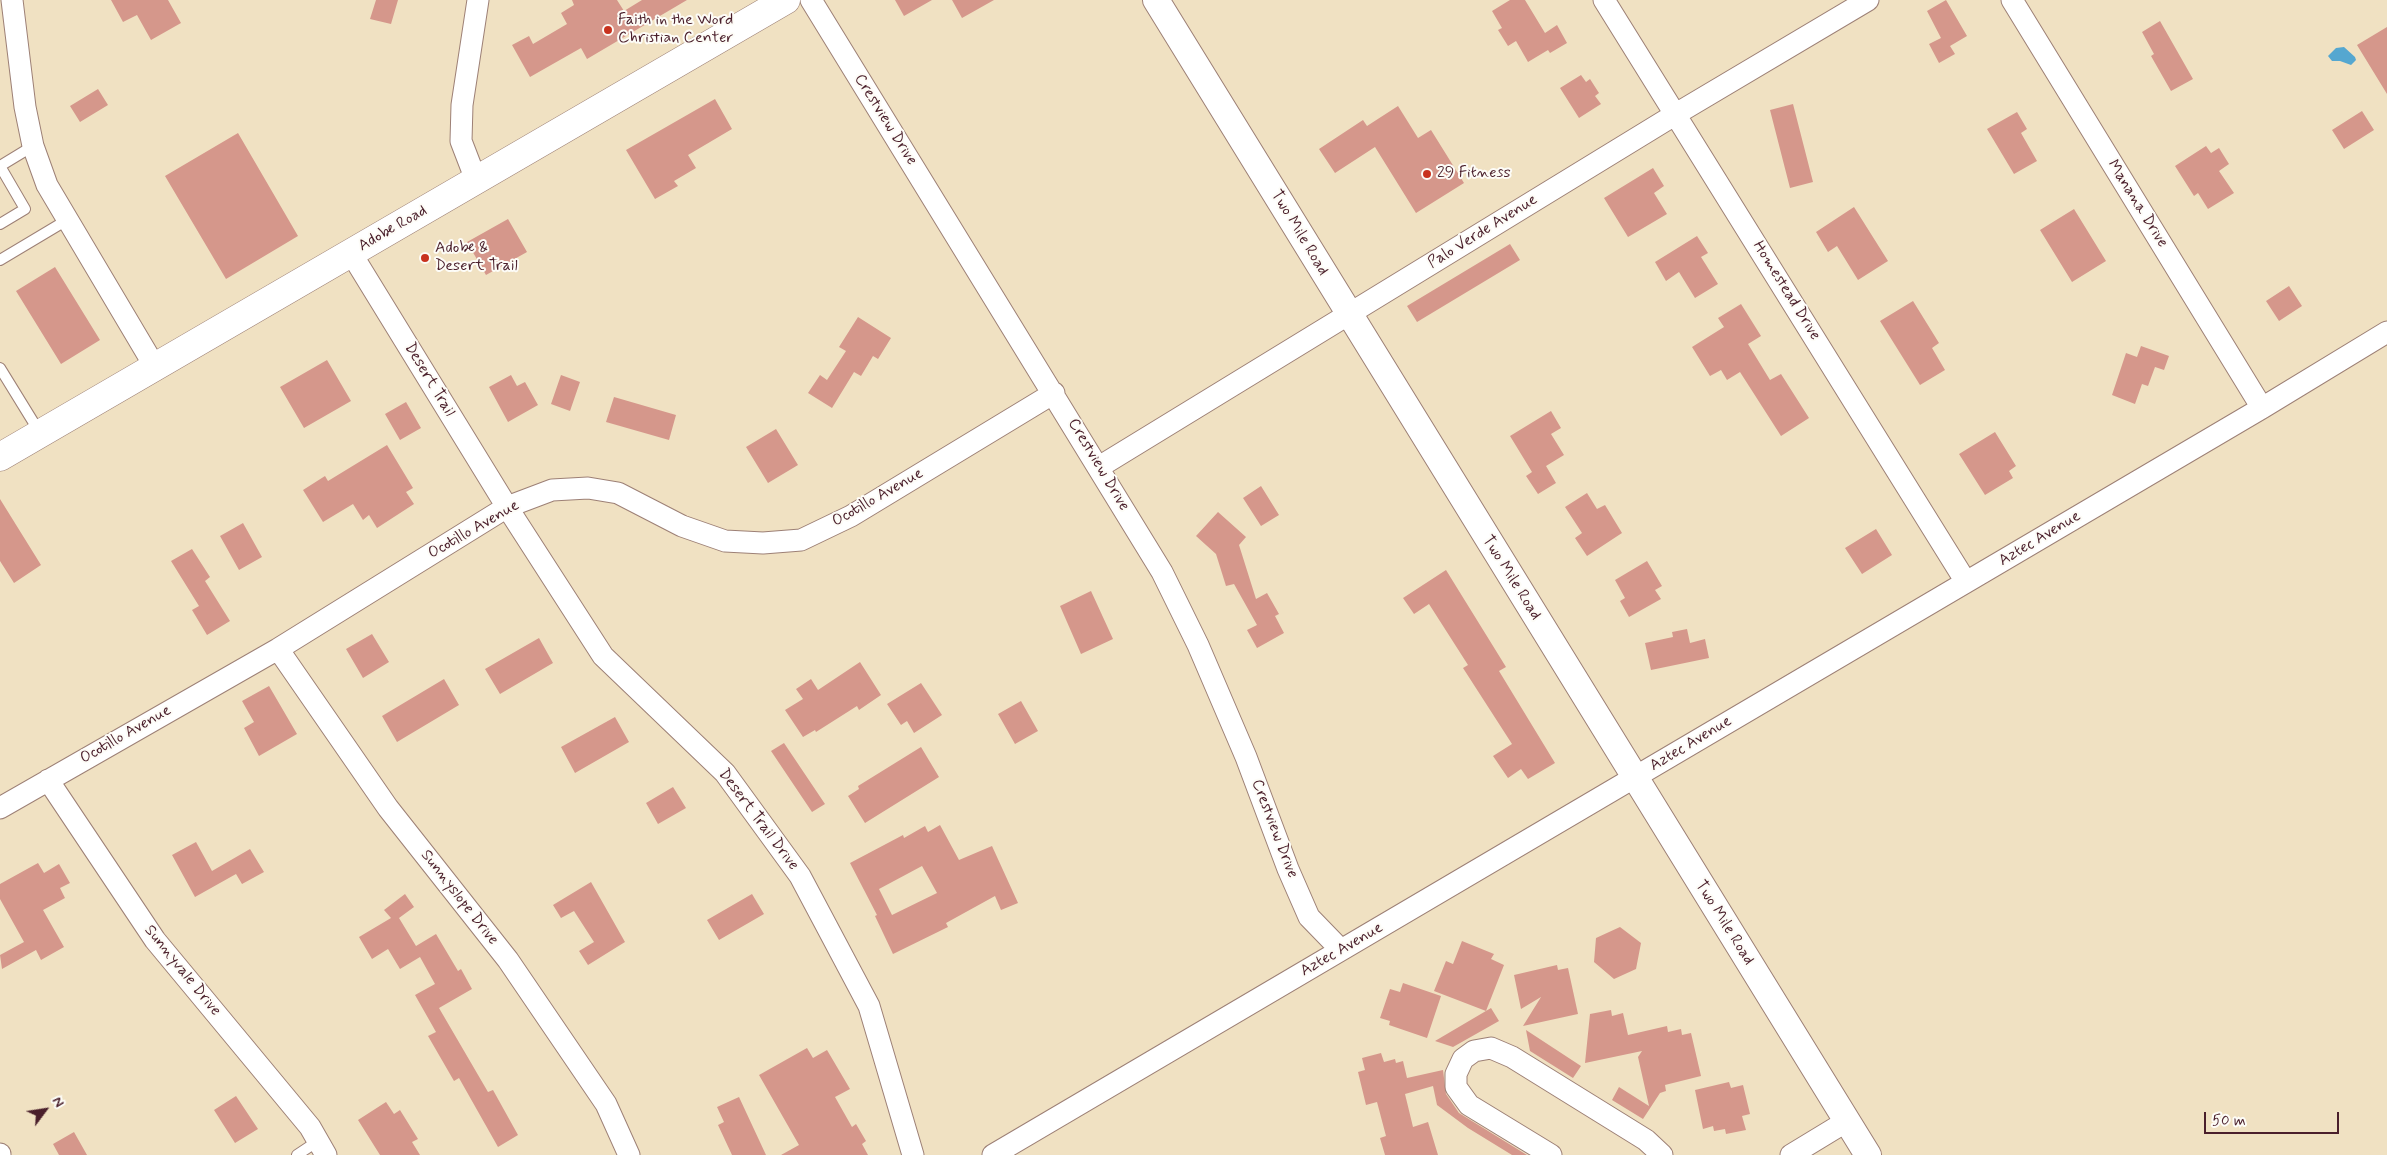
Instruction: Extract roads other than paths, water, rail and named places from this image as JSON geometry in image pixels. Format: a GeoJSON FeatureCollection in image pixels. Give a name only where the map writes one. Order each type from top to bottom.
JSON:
{"type":"FeatureCollection","features":[{"type":"Feature","properties":{"kind":"main road","name":"Adobe Road"},"geometry":{"type":"LineString","coordinates":[[0,458],[786,0]]}},
{"type":"Feature","properties":{"kind":"street"},"geometry":{"type":"LineString","coordinates":[[12,0],[25,107],[34,146],[47,184],[155,367]]}},
{"type":"Feature","properties":{"kind":"street"},"geometry":{"type":"LineString","coordinates":[[476,180],[461,141],[461,123],[478,0]]}},
{"type":"Feature","properties":{"kind":"street","name":"Crestview Drive"},"geometry":{"type":"LineString","coordinates":[[811,0],[1054,393],[1162,572],[1198,645],[1246,757],[1288,869],[1309,917],[1341,950]]}},
{"type":"Feature","properties":{"kind":"street","name":"Two Mile Road"},"geometry":{"type":"LineString","coordinates":[[1156,0],[1868,1155]]}},
{"type":"Feature","properties":{"kind":"street","name":"Homestead Drive"},"geometry":{"type":"LineString","coordinates":[[1604,0],[1966,582]]}},
{"type":"Feature","properties":{"kind":"street","name":"Palo Verde Avenue"},"geometry":{"type":"LineString","coordinates":[[1099,467],[1676,114],[1868,0]]}},
{"type":"Feature","properties":{"kind":"street","name":"Manana Drive"},"geometry":{"type":"LineString","coordinates":[[2012,0],[2262,408]]}},
{"type":"Feature","properties":{"kind":"street","name":"Desert Trail"},"geometry":{"type":"LineString","coordinates":[[351,253],[507,508]]}},
{"type":"Feature","properties":{"kind":"street","name":"Aztec Avenue"},"geometry":{"type":"LineString","coordinates":[[993,1155],[2262,408],[2387,332]]}},
{"type":"Feature","properties":{"kind":"street","name":"Ocotillo Avenue"},"geometry":{"type":"LineString","coordinates":[[0,808],[278,649],[507,508],[552,490],[588,488],[618,493],[682,526],[725,541],[763,543],[801,540],[851,516],[1054,393]]}},
{"type":"Feature","properties":{"kind":"street","name":"Desert Trail Drive"},"geometry":{"type":"LineString","coordinates":[[507,508],[603,656],[725,773],[800,876],[870,1006],[913,1155]]}},
{"type":"Feature","properties":{"kind":"street","name":"Sunnyslope Drive"},"geometry":{"type":"LineString","coordinates":[[278,649],[388,808],[508,960],[606,1104],[629,1155]]}},
{"type":"Feature","properties":{"kind":"street","name":"Sunnyvale Drive"},"geometry":{"type":"LineString","coordinates":[[48,780],[155,940],[310,1127],[322,1148]]}},
{"type":"Feature","properties":{"kind":"street"},"geometry":{"type":"LineString","coordinates":[[1551,1155],[1469,1105],[1456,1087],[1456,1074],[1463,1059],[1474,1051],[1491,1048],[1512,1057],[1646,1140],[1662,1155]]}},
{"type":"Feature","properties":{"kind":"street"},"geometry":{"type":"LineString","coordinates":[[1791,1155],[1847,1121]]}},
{"type":"Feature","properties":{"kind":"lane"},"geometry":{"type":"LineString","coordinates":[[0,224],[25,208],[0,166],[34,146]]}},
{"type":"Feature","properties":{"kind":"lane"},"geometry":{"type":"LineString","coordinates":[[0,260],[67,220]]}},
{"type":"Feature","properties":{"kind":"lane"},"geometry":{"type":"LineString","coordinates":[[0,368],[40,434]]}},
{"type":"Feature","properties":{"kind":"lane"},"geometry":{"type":"LineString","coordinates":[[297,1155],[322,1148]]}},
{"type":"Feature","properties":{"kind":"water"},"geometry":{"type":"Polygon","coordinates":[[[2344,47],[2355,57],[2356,60],[2351,65],[2340,61],[2332,61],[2328,56],[2336,48],[2344,47]]]}},
{"type":"Feature","properties":{"kind":"place","name":"Faith in the Word Christian Center"},"geometry":{"type":"Point","coordinates":[608,30]}},
{"type":"Feature","properties":{"kind":"place","name":"29 Fitness"},"geometry":{"type":"Point","coordinates":[1427,174]}},
{"type":"Feature","properties":{"kind":"place","name":"Adobe & Desert Trail"},"geometry":{"type":"Point","coordinates":[425,258]}}]}
